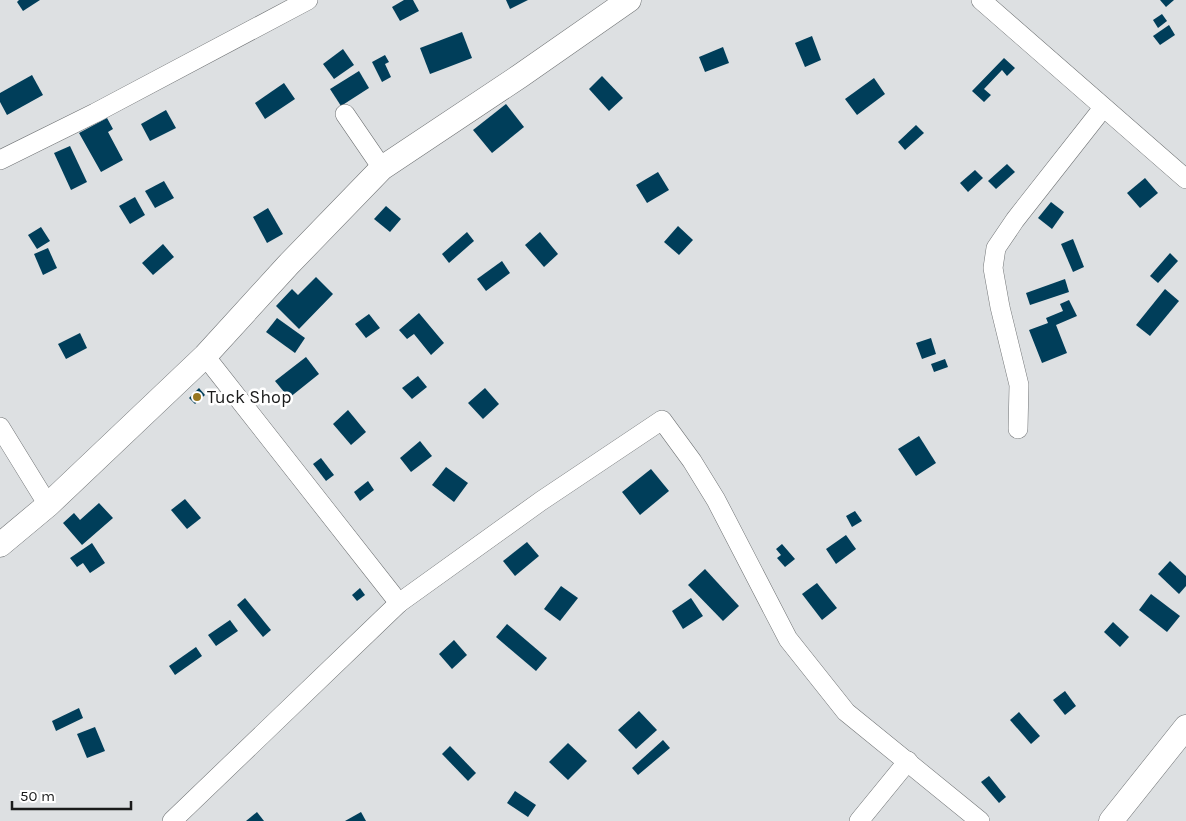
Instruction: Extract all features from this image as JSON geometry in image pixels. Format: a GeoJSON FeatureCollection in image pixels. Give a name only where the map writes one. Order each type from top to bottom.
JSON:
{"type":"FeatureCollection","features":[{"type":"Feature","properties":{"kind":"street"},"geometry":{"type":"LineString","coordinates":[[0,160],[308,0]]}},
{"type":"Feature","properties":{"kind":"street"},"geometry":{"type":"LineString","coordinates":[[0,545],[48,504],[205,356],[288,265],[382,168],[520,76],[629,0]]}},
{"type":"Feature","properties":{"kind":"street"},"geometry":{"type":"LineString","coordinates":[[981,0],[1186,179]]}},
{"type":"Feature","properties":{"kind":"street"},"geometry":{"type":"LineString","coordinates":[[1018,428],[1019,385],[1000,308],[993,268],[996,248],[1015,220],[1103,108]]}},
{"type":"Feature","properties":{"kind":"street"},"geometry":{"type":"LineString","coordinates":[[346,114],[382,168]]}},
{"type":"Feature","properties":{"kind":"street"},"geometry":{"type":"LineString","coordinates":[[205,356],[399,603]]}},
{"type":"Feature","properties":{"kind":"street"},"geometry":{"type":"LineString","coordinates":[[172,821],[399,603],[541,501],[662,420],[692,461],[716,500],[788,638],[846,712],[980,821]]}},
{"type":"Feature","properties":{"kind":"street"},"geometry":{"type":"LineString","coordinates":[[0,427],[48,504]]}},
{"type":"Feature","properties":{"kind":"street"},"geometry":{"type":"LineString","coordinates":[[1111,821],[1186,727]]}},
{"type":"Feature","properties":{"kind":"street"},"geometry":{"type":"LineString","coordinates":[[859,821],[908,761]]}},
{"type":"Feature","properties":{"kind":"building"},"geometry":{"type":"Polygon","coordinates":[[[19,0],[40,0],[23,11],[17,2],[19,0]]]}},
{"type":"Feature","properties":{"kind":"building"},"geometry":{"type":"Polygon","coordinates":[[[404,0],[413,0],[419,11],[400,21],[392,7],[404,0]]]}},
{"type":"Feature","properties":{"kind":"building"},"geometry":{"type":"Polygon","coordinates":[[[506,0],[528,0],[510,9],[506,0]]]}},
{"type":"Feature","properties":{"kind":"building"},"geometry":{"type":"Polygon","coordinates":[[[1160,0],[1174,0],[1166,7],[1160,0]]]}},
{"type":"Feature","properties":{"kind":"building"},"geometry":{"type":"Polygon","coordinates":[[[1162,14],[1167,21],[1158,28],[1153,20],[1162,14]]]}},
{"type":"Feature","properties":{"kind":"building"},"geometry":{"type":"Polygon","coordinates":[[[1169,25],[1175,35],[1160,45],[1153,36],[1169,25]]]}},
{"type":"Feature","properties":{"kind":"building"},"geometry":{"type":"Polygon","coordinates":[[[462,32],[472,58],[430,74],[420,48],[462,32]]]}},
{"type":"Feature","properties":{"kind":"building"},"geometry":{"type":"Polygon","coordinates":[[[812,36],[821,60],[805,67],[795,43],[812,36]]]}},
{"type":"Feature","properties":{"kind":"building"},"geometry":{"type":"Polygon","coordinates":[[[723,47],[729,63],[705,72],[699,57],[723,47]]]}},
{"type":"Feature","properties":{"kind":"building"},"geometry":{"type":"Polygon","coordinates":[[[343,49],[354,65],[334,79],[323,64],[343,49]]]}},
{"type":"Feature","properties":{"kind":"building"},"geometry":{"type":"Polygon","coordinates":[[[385,55],[389,62],[385,64],[391,77],[382,82],[372,62],[385,55]]]}},
{"type":"Feature","properties":{"kind":"building"},"geometry":{"type":"Polygon","coordinates":[[[1004,58],[1015,68],[1007,76],[1002,70],[984,89],[991,95],[984,102],[972,91],[1004,58]]]}},
{"type":"Feature","properties":{"kind":"building"},"geometry":{"type":"Polygon","coordinates":[[[359,71],[369,88],[341,106],[330,89],[359,71]]]}},
{"type":"Feature","properties":{"kind":"building"},"geometry":{"type":"Polygon","coordinates":[[[32,75],[43,95],[7,115],[0,102],[0,93],[32,75]]]}},
{"type":"Feature","properties":{"kind":"building"},"geometry":{"type":"Polygon","coordinates":[[[602,76],[623,98],[609,111],[589,89],[602,76]]]}},
{"type":"Feature","properties":{"kind":"building"},"geometry":{"type":"Polygon","coordinates":[[[874,78],[885,94],[857,115],[845,99],[874,78]]]}},
{"type":"Feature","properties":{"kind":"building"},"geometry":{"type":"Polygon","coordinates":[[[284,83],[295,99],[265,119],[255,103],[284,83]]]}},
{"type":"Feature","properties":{"kind":"building"},"geometry":{"type":"Polygon","coordinates":[[[506,104],[524,127],[492,153],[473,130],[506,104]]]}},
{"type":"Feature","properties":{"kind":"building"},"geometry":{"type":"Polygon","coordinates":[[[166,110],[176,128],[150,141],[141,124],[166,110]]]}},
{"type":"Feature","properties":{"kind":"building"},"geometry":{"type":"Polygon","coordinates":[[[107,118],[113,129],[108,132],[123,160],[101,172],[79,133],[107,118]]]}},
{"type":"Feature","properties":{"kind":"building"},"geometry":{"type":"Polygon","coordinates":[[[916,125],[924,133],[905,150],[898,142],[916,125]]]}},
{"type":"Feature","properties":{"kind":"building"},"geometry":{"type":"Polygon","coordinates":[[[70,146],[87,182],[71,190],[54,153],[70,146]]]}},
{"type":"Feature","properties":{"kind":"building"},"geometry":{"type":"Polygon","coordinates":[[[1007,164],[1015,172],[996,189],[988,181],[1007,164]]]}},
{"type":"Feature","properties":{"kind":"building"},"geometry":{"type":"Polygon","coordinates":[[[975,170],[983,178],[968,192],[960,183],[975,170]]]}},
{"type":"Feature","properties":{"kind":"building"},"geometry":{"type":"Polygon","coordinates":[[[658,172],[669,190],[647,203],[636,185],[658,172]]]}},
{"type":"Feature","properties":{"kind":"building"},"geometry":{"type":"Polygon","coordinates":[[[1145,178],[1158,193],[1140,208],[1127,193],[1145,178]]]}},
{"type":"Feature","properties":{"kind":"building"},"geometry":{"type":"Polygon","coordinates":[[[164,181],[174,198],[155,208],[145,191],[164,181]]]}},
{"type":"Feature","properties":{"kind":"building"},"geometry":{"type":"Polygon","coordinates":[[[135,197],[145,215],[130,224],[119,206],[135,197]]]}},
{"type":"Feature","properties":{"kind":"building"},"geometry":{"type":"Polygon","coordinates":[[[1051,202],[1064,212],[1052,229],[1038,218],[1051,202]]]}},
{"type":"Feature","properties":{"kind":"building"},"geometry":{"type":"Polygon","coordinates":[[[386,206],[401,219],[390,232],[374,219],[386,206]]]}},
{"type":"Feature","properties":{"kind":"building"},"geometry":{"type":"Polygon","coordinates":[[[268,208],[283,234],[267,243],[253,217],[268,208]]]}},
{"type":"Feature","properties":{"kind":"building"},"geometry":{"type":"Polygon","coordinates":[[[678,226],[693,240],[679,255],[664,242],[678,226]]]}},
{"type":"Feature","properties":{"kind":"building"},"geometry":{"type":"Polygon","coordinates":[[[41,227],[50,241],[37,249],[28,235],[41,227]]]}},
{"type":"Feature","properties":{"kind":"building"},"geometry":{"type":"Polygon","coordinates":[[[467,232],[474,241],[449,263],[442,254],[467,232]]]}},
{"type":"Feature","properties":{"kind":"building"},"geometry":{"type":"Polygon","coordinates":[[[540,232],[558,254],[544,267],[525,245],[540,232]]]}},
{"type":"Feature","properties":{"kind":"building"},"geometry":{"type":"Polygon","coordinates":[[[1073,239],[1084,267],[1073,272],[1061,244],[1073,239]]]}},
{"type":"Feature","properties":{"kind":"building"},"geometry":{"type":"Polygon","coordinates":[[[163,244],[174,257],[153,275],[142,263],[163,244]]]}},
{"type":"Feature","properties":{"kind":"building"},"geometry":{"type":"Polygon","coordinates":[[[48,248],[57,268],[43,275],[34,254],[48,248]]]}},
{"type":"Feature","properties":{"kind":"building"},"geometry":{"type":"Polygon","coordinates":[[[1170,253],[1178,261],[1158,283],[1150,276],[1170,253]]]}},
{"type":"Feature","properties":{"kind":"building"},"geometry":{"type":"Polygon","coordinates":[[[502,261],[510,273],[486,291],[477,279],[502,261]]]}},
{"type":"Feature","properties":{"kind":"building"},"geometry":{"type":"Polygon","coordinates":[[[316,277],[333,294],[299,329],[276,306],[292,289],[298,295],[316,277]]]}},
{"type":"Feature","properties":{"kind":"building"},"geometry":{"type":"Polygon","coordinates":[[[1065,279],[1069,292],[1030,305],[1026,293],[1065,279]]]}},
{"type":"Feature","properties":{"kind":"building"},"geometry":{"type":"Polygon","coordinates":[[[1165,289],[1179,301],[1150,336],[1136,325],[1165,289]]]}},
{"type":"Feature","properties":{"kind":"building"},"geometry":{"type":"Polygon","coordinates":[[[1069,300],[1077,316],[1056,325],[1067,353],[1042,363],[1029,330],[1048,323],[1046,318],[1063,311],[1060,304],[1069,300]]]}},
{"type":"Feature","properties":{"kind":"building"},"geometry":{"type":"Polygon","coordinates":[[[419,313],[444,343],[431,355],[414,334],[407,339],[399,330],[419,313]]]}},
{"type":"Feature","properties":{"kind":"building"},"geometry":{"type":"Polygon","coordinates":[[[369,314],[380,328],[366,338],[355,324],[369,314]]]}},
{"type":"Feature","properties":{"kind":"building"},"geometry":{"type":"Polygon","coordinates":[[[277,318],[305,338],[295,353],[266,332],[277,318]]]}},
{"type":"Feature","properties":{"kind":"building"},"geometry":{"type":"Polygon","coordinates":[[[80,333],[87,348],[66,359],[58,344],[80,333]]]}},
{"type":"Feature","properties":{"kind":"building"},"geometry":{"type":"Polygon","coordinates":[[[931,338],[936,354],[922,359],[916,343],[931,338]]]}},
{"type":"Feature","properties":{"kind":"building"},"geometry":{"type":"Polygon","coordinates":[[[306,357],[319,374],[289,398],[275,381],[306,357]]]}},
{"type":"Feature","properties":{"kind":"building"},"geometry":{"type":"Polygon","coordinates":[[[945,359],[948,367],[934,372],[931,364],[945,359]]]}},
{"type":"Feature","properties":{"kind":"building"},"geometry":{"type":"Polygon","coordinates":[[[418,376],[427,387],[412,399],[402,388],[418,376]]]}},
{"type":"Feature","properties":{"kind":"building"},"geometry":{"type":"Polygon","coordinates":[[[199,388],[205,395],[195,404],[189,398],[199,388]]]}},
{"type":"Feature","properties":{"kind":"building"},"geometry":{"type":"Polygon","coordinates":[[[485,388],[499,404],[483,419],[468,403],[485,388]]]}},
{"type":"Feature","properties":{"kind":"building"},"geometry":{"type":"Polygon","coordinates":[[[348,410],[366,432],[351,445],[333,424],[348,410]]]}},
{"type":"Feature","properties":{"kind":"building"},"geometry":{"type":"Polygon","coordinates":[[[919,436],[936,463],[916,476],[898,449],[919,436]]]}},
{"type":"Feature","properties":{"kind":"building"},"geometry":{"type":"Polygon","coordinates":[[[420,441],[432,456],[411,472],[400,458],[420,441]]]}},
{"type":"Feature","properties":{"kind":"building"},"geometry":{"type":"Polygon","coordinates":[[[321,458],[334,475],[326,481],[313,464],[321,458]]]}},
{"type":"Feature","properties":{"kind":"building"},"geometry":{"type":"Polygon","coordinates":[[[446,467],[468,483],[454,502],[432,485],[446,467]]]}},
{"type":"Feature","properties":{"kind":"building"},"geometry":{"type":"Polygon","coordinates":[[[651,469],[669,491],[640,515],[622,492],[651,469]]]}},
{"type":"Feature","properties":{"kind":"building"},"geometry":{"type":"Polygon","coordinates":[[[368,481],[374,490],[360,501],[354,492],[368,481]]]}},
{"type":"Feature","properties":{"kind":"building"},"geometry":{"type":"Polygon","coordinates":[[[185,499],[201,518],[187,529],[171,510],[185,499]]]}},
{"type":"Feature","properties":{"kind":"building"},"geometry":{"type":"Polygon","coordinates":[[[99,503],[113,518],[82,545],[63,523],[74,513],[80,520],[99,503]]]}},
{"type":"Feature","properties":{"kind":"building"},"geometry":{"type":"Polygon","coordinates":[[[855,511],[862,521],[852,527],[846,516],[855,511]]]}},
{"type":"Feature","properties":{"kind":"building"},"geometry":{"type":"Polygon","coordinates":[[[846,535],[856,549],[836,564],[826,549],[846,535]]]}},
{"type":"Feature","properties":{"kind":"building"},"geometry":{"type":"Polygon","coordinates":[[[527,542],[539,556],[515,576],[503,561],[527,542]]]}},
{"type":"Feature","properties":{"kind":"building"},"geometry":{"type":"Polygon","coordinates":[[[92,543],[105,563],[90,573],[83,563],[77,567],[70,558],[92,543]]]}},
{"type":"Feature","properties":{"kind":"building"},"geometry":{"type":"Polygon","coordinates":[[[782,544],[795,559],[785,567],[777,558],[781,555],[776,549],[782,544]]]}},
{"type":"Feature","properties":{"kind":"building"},"geometry":{"type":"Polygon","coordinates":[[[1170,561],[1186,576],[1186,586],[1179,594],[1158,574],[1170,561]]]}},
{"type":"Feature","properties":{"kind":"building"},"geometry":{"type":"Polygon","coordinates":[[[705,569],[739,606],[723,621],[688,585],[705,569]]]}},
{"type":"Feature","properties":{"kind":"building"},"geometry":{"type":"Polygon","coordinates":[[[817,583],[837,608],[822,620],[802,594],[817,583]]]}},
{"type":"Feature","properties":{"kind":"building"},"geometry":{"type":"Polygon","coordinates":[[[561,586],[578,598],[560,621],[544,609],[561,586]]]}},
{"type":"Feature","properties":{"kind":"building"},"geometry":{"type":"Polygon","coordinates":[[[360,588],[365,595],[357,601],[352,595],[360,588]]]}},
{"type":"Feature","properties":{"kind":"building"},"geometry":{"type":"Polygon","coordinates":[[[1151,594],[1180,616],[1167,632],[1139,610],[1151,594]]]}},
{"type":"Feature","properties":{"kind":"building"},"geometry":{"type":"Polygon","coordinates":[[[245,598],[271,630],[263,637],[237,605],[245,598]]]}},
{"type":"Feature","properties":{"kind":"building"},"geometry":{"type":"Polygon","coordinates":[[[691,598],[703,616],[683,629],[672,611],[691,598]]]}},
{"type":"Feature","properties":{"kind":"building"},"geometry":{"type":"Polygon","coordinates":[[[230,620],[238,631],[216,646],[208,635],[230,620]]]}},
{"type":"Feature","properties":{"kind":"building"},"geometry":{"type":"Polygon","coordinates":[[[1113,622],[1129,637],[1120,647],[1104,632],[1113,622]]]}},
{"type":"Feature","properties":{"kind":"building"},"geometry":{"type":"Polygon","coordinates":[[[507,624],[547,658],[536,671],[496,637],[507,624]]]}},
{"type":"Feature","properties":{"kind":"building"},"geometry":{"type":"Polygon","coordinates":[[[454,640],[467,655],[452,669],[439,654],[454,640]]]}},
{"type":"Feature","properties":{"kind":"building"},"geometry":{"type":"Polygon","coordinates":[[[196,647],[202,656],[175,675],[169,666],[196,647]]]}},
{"type":"Feature","properties":{"kind":"building"},"geometry":{"type":"Polygon","coordinates":[[[1065,691],[1076,706],[1065,715],[1053,700],[1065,691]]]}},
{"type":"Feature","properties":{"kind":"building"},"geometry":{"type":"Polygon","coordinates":[[[79,708],[83,718],[56,731],[52,721],[79,708]]]}},
{"type":"Feature","properties":{"kind":"building"},"geometry":{"type":"Polygon","coordinates":[[[639,711],[657,730],[636,749],[618,730],[639,711]]]}},
{"type":"Feature","properties":{"kind":"building"},"geometry":{"type":"Polygon","coordinates":[[[1019,712],[1040,736],[1031,744],[1010,720],[1019,712]]]}},
{"type":"Feature","properties":{"kind":"building"},"geometry":{"type":"Polygon","coordinates":[[[95,727],[105,751],[87,758],[77,734],[95,727]]]}},
{"type":"Feature","properties":{"kind":"building"},"geometry":{"type":"Polygon","coordinates":[[[663,740],[670,748],[638,775],[632,768],[663,740]]]}},
{"type":"Feature","properties":{"kind":"building"},"geometry":{"type":"Polygon","coordinates":[[[568,743],[587,761],[568,780],[549,762],[568,743]]]}},
{"type":"Feature","properties":{"kind":"building"},"geometry":{"type":"Polygon","coordinates":[[[450,746],[476,773],[468,781],[442,754],[450,746]]]}},
{"type":"Feature","properties":{"kind":"building"},"geometry":{"type":"Polygon","coordinates":[[[989,776],[1006,797],[999,803],[981,782],[989,776]]]}},
{"type":"Feature","properties":{"kind":"building"},"geometry":{"type":"Polygon","coordinates":[[[515,791],[536,805],[528,817],[507,803],[515,791]]]}},
{"type":"Feature","properties":{"kind":"building"},"geometry":{"type":"Polygon","coordinates":[[[257,812],[264,821],[246,821],[257,812]]]}},
{"type":"Feature","properties":{"kind":"building"},"geometry":{"type":"Polygon","coordinates":[[[361,812],[366,821],[345,821],[361,812]]]}},
{"type":"Feature","properties":{"kind":"place","name":"Tuck Shop"},"geometry":{"type":"Point","coordinates":[197,397]}}]}
